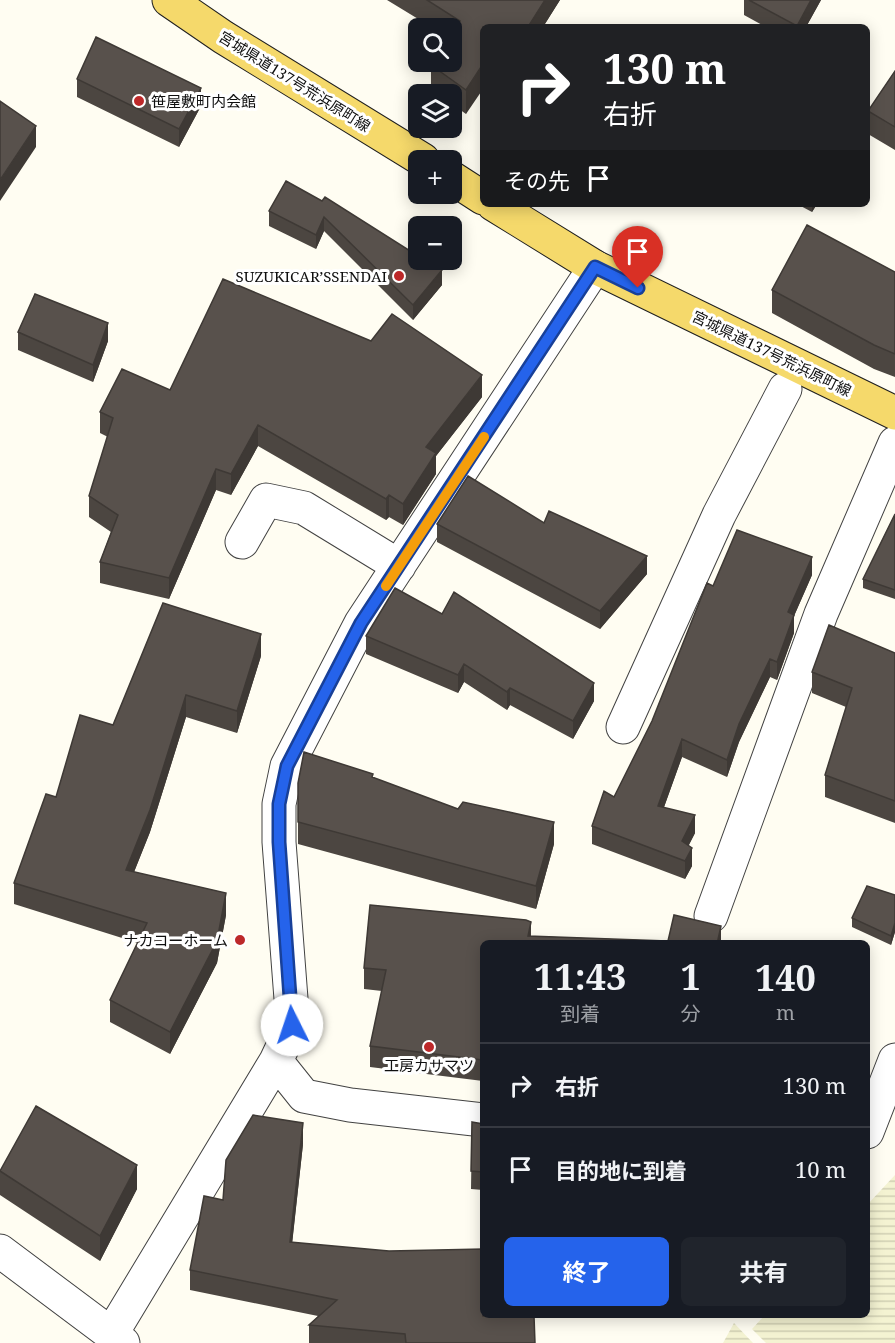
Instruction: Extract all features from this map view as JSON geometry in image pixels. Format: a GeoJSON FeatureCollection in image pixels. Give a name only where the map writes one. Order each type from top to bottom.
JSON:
{"type":"FeatureCollection","features":[{"type":"Feature","properties":{"kind":"main road","name":"宮城県道137号荒浜原町線"},"geometry":{"type":"LineString","coordinates":[[169,0],[223,37],[408,151]]}},
{"type":"Feature","properties":{"kind":"main road"},"geometry":{"type":"LineString","coordinates":[[462,184],[480,196]]}},
{"type":"Feature","properties":{"kind":"main road","name":"宮城県道137号荒浜原町線"},"geometry":{"type":"LineString","coordinates":[[498,207],[595,267],[895,413]]}},
{"type":"Feature","properties":{"kind":"street"},"geometry":{"type":"LineString","coordinates":[[0,1251],[118,1338],[276,1061],[292,1025],[279,842],[279,804],[287,766],[361,623],[595,267]]}},
{"type":"Feature","properties":{"kind":"street"},"geometry":{"type":"LineString","coordinates":[[623,728],[719,515],[785,389]]}},
{"type":"Feature","properties":{"kind":"street"},"geometry":{"type":"LineString","coordinates":[[711,916],[821,614],[895,443]]}},
{"type":"Feature","properties":{"kind":"street"},"geometry":{"type":"LineString","coordinates":[[242,542],[266,500],[304,508],[399,566]]}},
{"type":"Feature","properties":{"kind":"street"},"geometry":{"type":"LineString","coordinates":[[870,1124],[895,1060]]}},
{"type":"Feature","properties":{"kind":"street"},"geometry":{"type":"LineString","coordinates":[[276,1061],[304,1096],[350,1105],[480,1120]]}},
{"type":"Feature","properties":{"kind":"green space"},"geometry":{"type":"Polygon","coordinates":[[[895,1175],[895,1343],[766,1343],[752,1329],[762,1318],[870,1318],[870,1202],[895,1175]]]}},
{"type":"Feature","properties":{"kind":"green space"},"geometry":{"type":"Polygon","coordinates":[[[734,1323],[753,1343],[723,1343],[734,1323]]]}},
{"type":"Feature","properties":{"kind":"building"},"geometry":{"type":"Polygon","coordinates":[[[427,0],[545,0],[530,24],[480,24],[480,69],[466,90],[462,84],[458,84],[441,72],[462,72],[462,18],[455,18],[427,0]]]}},
{"type":"Feature","properties":{"kind":"building"},"geometry":{"type":"Polygon","coordinates":[[[749,0],[811,0],[798,24],[793,24],[749,0]]]}},
{"type":"Feature","properties":{"kind":"building","name":"笹屋敷町内会館"},"geometry":{"type":"Polygon","coordinates":[[[96,37],[201,88],[179,129],[77,79],[96,37]]]}},
{"type":"Feature","properties":{"kind":"building"},"geometry":{"type":"Polygon","coordinates":[[[895,71],[895,127],[870,112],[870,108],[895,71]]]}},
{"type":"Feature","properties":{"kind":"building"},"geometry":{"type":"Polygon","coordinates":[[[0,101],[36,126],[0,180],[0,101]]]}},
{"type":"Feature","properties":{"kind":"building"},"geometry":{"type":"Polygon","coordinates":[[[286,181],[322,201],[325,197],[408,250],[408,270],[442,270],[413,305],[324,217],[316,235],[269,211],[286,181]]]}},
{"type":"Feature","properties":{"kind":"building"},"geometry":{"type":"Polygon","coordinates":[[[807,225],[895,272],[895,354],[772,290],[807,225]]]}},
{"type":"Feature","properties":{"kind":"building"},"geometry":{"type":"Polygon","coordinates":[[[223,279],[371,341],[392,314],[482,375],[426,447],[436,453],[403,504],[389,495],[386,499],[258,425],[231,474],[216,469],[169,578],[100,562],[118,515],[89,496],[113,418],[100,412],[122,369],[170,390],[223,279]]]}},
{"type":"Feature","properties":{"kind":"building"},"geometry":{"type":"Polygon","coordinates":[[[35,294],[108,323],[93,365],[18,332],[35,294]]]}},
{"type":"Feature","properties":{"kind":"building"},"geometry":{"type":"Polygon","coordinates":[[[468,476],[544,523],[549,511],[647,556],[600,611],[437,524],[468,476]]]}},
{"type":"Feature","properties":{"kind":"building"},"geometry":{"type":"Polygon","coordinates":[[[895,514],[895,590],[863,579],[895,514]]]}},
{"type":"Feature","properties":{"kind":"building"},"geometry":{"type":"Polygon","coordinates":[[[737,530],[812,557],[788,612],[794,615],[777,662],[770,659],[739,724],[727,760],[682,739],[658,806],[695,815],[682,841],[692,848],[685,861],[592,826],[604,791],[614,797],[652,721],[707,583],[713,586],[737,530]]]}},
{"type":"Feature","properties":{"kind":"building"},"geometry":{"type":"Polygon","coordinates":[[[395,588],[442,614],[454,592],[594,683],[573,721],[510,688],[507,692],[464,664],[458,675],[366,636],[395,588]]]}},
{"type":"Feature","properties":{"kind":"building"},"geometry":{"type":"Polygon","coordinates":[[[163,603],[261,634],[237,711],[186,695],[150,810],[126,870],[226,893],[217,941],[170,1032],[110,1000],[147,923],[14,883],[46,794],[56,797],[80,715],[113,725],[163,603]]]}},
{"type":"Feature","properties":{"kind":"building"},"geometry":{"type":"Polygon","coordinates":[[[829,625],[895,653],[895,801],[825,775],[852,688],[812,672],[829,625]]]}},
{"type":"Feature","properties":{"kind":"building"},"geometry":{"type":"Polygon","coordinates":[[[304,752],[373,774],[372,777],[458,809],[463,802],[554,822],[536,886],[298,822],[298,783],[304,752]]]}},
{"type":"Feature","properties":{"kind":"building"},"geometry":{"type":"Polygon","coordinates":[[[867,886],[895,895],[895,923],[891,936],[852,918],[867,886]]]}},
{"type":"Feature","properties":{"kind":"building"},"geometry":{"type":"Polygon","coordinates":[[[370,905],[526,920],[531,922],[528,936],[640,940],[480,940],[480,1060],[370,1046],[386,970],[364,968],[370,905]]]}},
{"type":"Feature","properties":{"kind":"building"},"geometry":{"type":"Polygon","coordinates":[[[674,915],[721,926],[718,940],[668,940],[674,915]]]}},
{"type":"Feature","properties":{"kind":"building"},"geometry":{"type":"Polygon","coordinates":[[[36,1106],[137,1165],[100,1236],[0,1171],[36,1106]]]}},
{"type":"Feature","properties":{"kind":"building"},"geometry":{"type":"Polygon","coordinates":[[[253,1115],[303,1123],[290,1242],[389,1251],[480,1249],[480,1318],[534,1318],[535,1343],[406,1343],[405,1334],[309,1325],[337,1300],[190,1270],[204,1196],[223,1200],[226,1160],[253,1115]]]}},
{"type":"Feature","properties":{"kind":"building"},"geometry":{"type":"Polygon","coordinates":[[[472,1122],[480,1123],[480,1172],[471,1171],[472,1122]]]}},
{"type":"Feature","properties":{"kind":"slow traffic"},"geometry":{"type":"LineString","coordinates":[[386,586],[484,437]]}},
{"type":"Feature","properties":{"kind":"place","name":"笹屋敷町内会館"},"geometry":{"type":"Point","coordinates":[139,101]}},
{"type":"Feature","properties":{"kind":"place","name":"SUZUKICAR’SSENDAI"},"geometry":{"type":"Point","coordinates":[399,276]}},
{"type":"Feature","properties":{"kind":"place","name":"ナカコーホーム"},"geometry":{"type":"Point","coordinates":[240,940]}},
{"type":"Feature","properties":{"kind":"place","name":"工房カサマツ"},"geometry":{"type":"Point","coordinates":[429,1047]}},
{"type":"Feature","properties":{"kind":"route"},"geometry":{"type":"LineString","coordinates":[[292,1025],[279,842],[279,804],[287,766],[361,623],[595,267],[638,288]]}}]}
